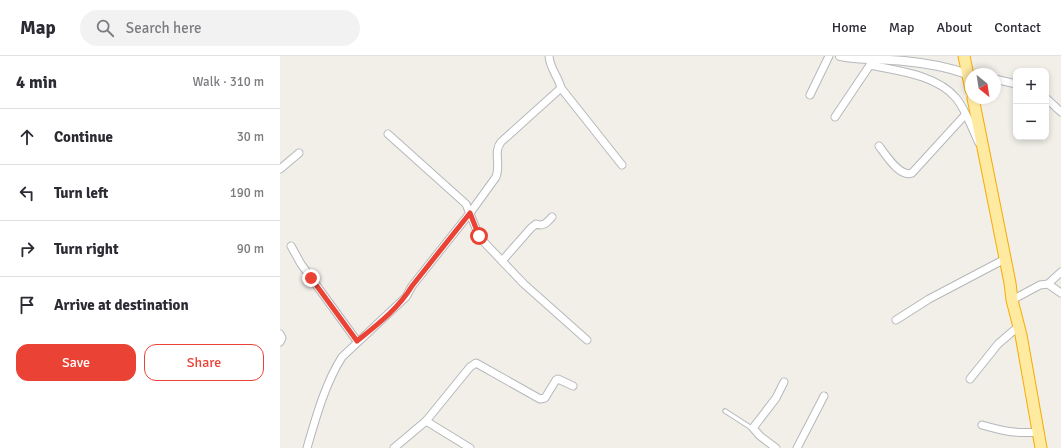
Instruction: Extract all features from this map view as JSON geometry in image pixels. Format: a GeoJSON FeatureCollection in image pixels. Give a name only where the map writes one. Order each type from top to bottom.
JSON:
{"type":"FeatureCollection","features":[{"type":"Feature","properties":{"kind":"highway"},"geometry":{"type":"LineString","coordinates":[[964,56],[967,68]]}},
{"type":"Feature","properties":{"kind":"highway"},"geometry":{"type":"LineString","coordinates":[[974,104],[1012,300],[1019,326],[1041,448]]}},
{"type":"Feature","properties":{"kind":"street"},"geometry":{"type":"LineString","coordinates":[[549,56],[550,65],[560,83],[561,88],[622,165]]}},
{"type":"Feature","properties":{"kind":"street"},"geometry":{"type":"LineString","coordinates":[[810,95],[829,56]]}},
{"type":"Feature","properties":{"kind":"street"},"geometry":{"type":"LineString","coordinates":[[840,56],[872,62],[922,77],[934,82],[952,94],[960,104],[984,155]]}},
{"type":"Feature","properties":{"kind":"street"},"geometry":{"type":"LineString","coordinates":[[906,56],[914,62]]}},
{"type":"Feature","properties":{"kind":"street"},"geometry":{"type":"LineString","coordinates":[[872,62],[914,62],[954,69],[965,73]]}},
{"type":"Feature","properties":{"kind":"street"},"geometry":{"type":"LineString","coordinates":[[835,117],[872,62]]}},
{"type":"Feature","properties":{"kind":"street"},"geometry":{"type":"LineString","coordinates":[[1001,80],[1013,83]]}},
{"type":"Feature","properties":{"kind":"street"},"geometry":{"type":"LineString","coordinates":[[307,448],[328,386],[336,366],[342,357],[357,341],[383,320],[406,296],[412,286],[470,213],[496,176],[498,171],[498,145],[561,88]]}},
{"type":"Feature","properties":{"kind":"street"},"geometry":{"type":"LineString","coordinates":[[1049,101],[1061,112]]}},
{"type":"Feature","properties":{"kind":"street"},"geometry":{"type":"LineString","coordinates":[[879,146],[901,172],[909,174],[912,173],[965,115]]}},
{"type":"Feature","properties":{"kind":"street"},"geometry":{"type":"LineString","coordinates":[[388,134],[466,204],[479,236],[524,284],[587,340]]}},
{"type":"Feature","properties":{"kind":"street"},"geometry":{"type":"LineString","coordinates":[[280,169],[299,152]]}},
{"type":"Feature","properties":{"kind":"street"},"geometry":{"type":"LineString","coordinates":[[502,261],[531,228],[536,224],[540,226],[544,225],[552,217]]}},
{"type":"Feature","properties":{"kind":"street"},"geometry":{"type":"LineString","coordinates":[[291,246],[301,264],[357,341]]}},
{"type":"Feature","properties":{"kind":"street"},"geometry":{"type":"LineString","coordinates":[[896,320],[929,300],[1005,259]]}},
{"type":"Feature","properties":{"kind":"street"},"geometry":{"type":"LineString","coordinates":[[1012,300],[1040,285],[1048,284],[1061,272]]}},
{"type":"Feature","properties":{"kind":"street"},"geometry":{"type":"LineString","coordinates":[[1048,284],[1061,293]]}},
{"type":"Feature","properties":{"kind":"street"},"geometry":{"type":"LineString","coordinates":[[970,379],[998,344],[1019,326]]}},
{"type":"Feature","properties":{"kind":"street"},"geometry":{"type":"LineString","coordinates":[[280,334],[282,338],[280,342]]}},
{"type":"Feature","properties":{"kind":"street"},"geometry":{"type":"LineString","coordinates":[[394,448],[426,421],[470,367],[476,362],[540,399],[545,398],[558,379],[573,386]]}},
{"type":"Feature","properties":{"kind":"street"},"geometry":{"type":"LineString","coordinates":[[776,448],[754,430],[754,426],[776,398],[784,382]]}},
{"type":"Feature","properties":{"kind":"street"},"geometry":{"type":"LineString","coordinates":[[797,448],[824,396]]}},
{"type":"Feature","properties":{"kind":"street"},"geometry":{"type":"LineString","coordinates":[[426,421],[470,448]]}},
{"type":"Feature","properties":{"kind":"street"},"geometry":{"type":"LineString","coordinates":[[982,425],[1012,432],[1038,432]]}},
{"type":"Feature","properties":{"kind":"lane"},"geometry":{"type":"LineString","coordinates":[[725,411],[754,430]]}},
{"type":"Feature","properties":{"kind":"route"},"geometry":{"type":"LineString","coordinates":[[311,278],[357,341],[383,320],[406,296],[412,286],[470,213],[479,236]]}}]}
